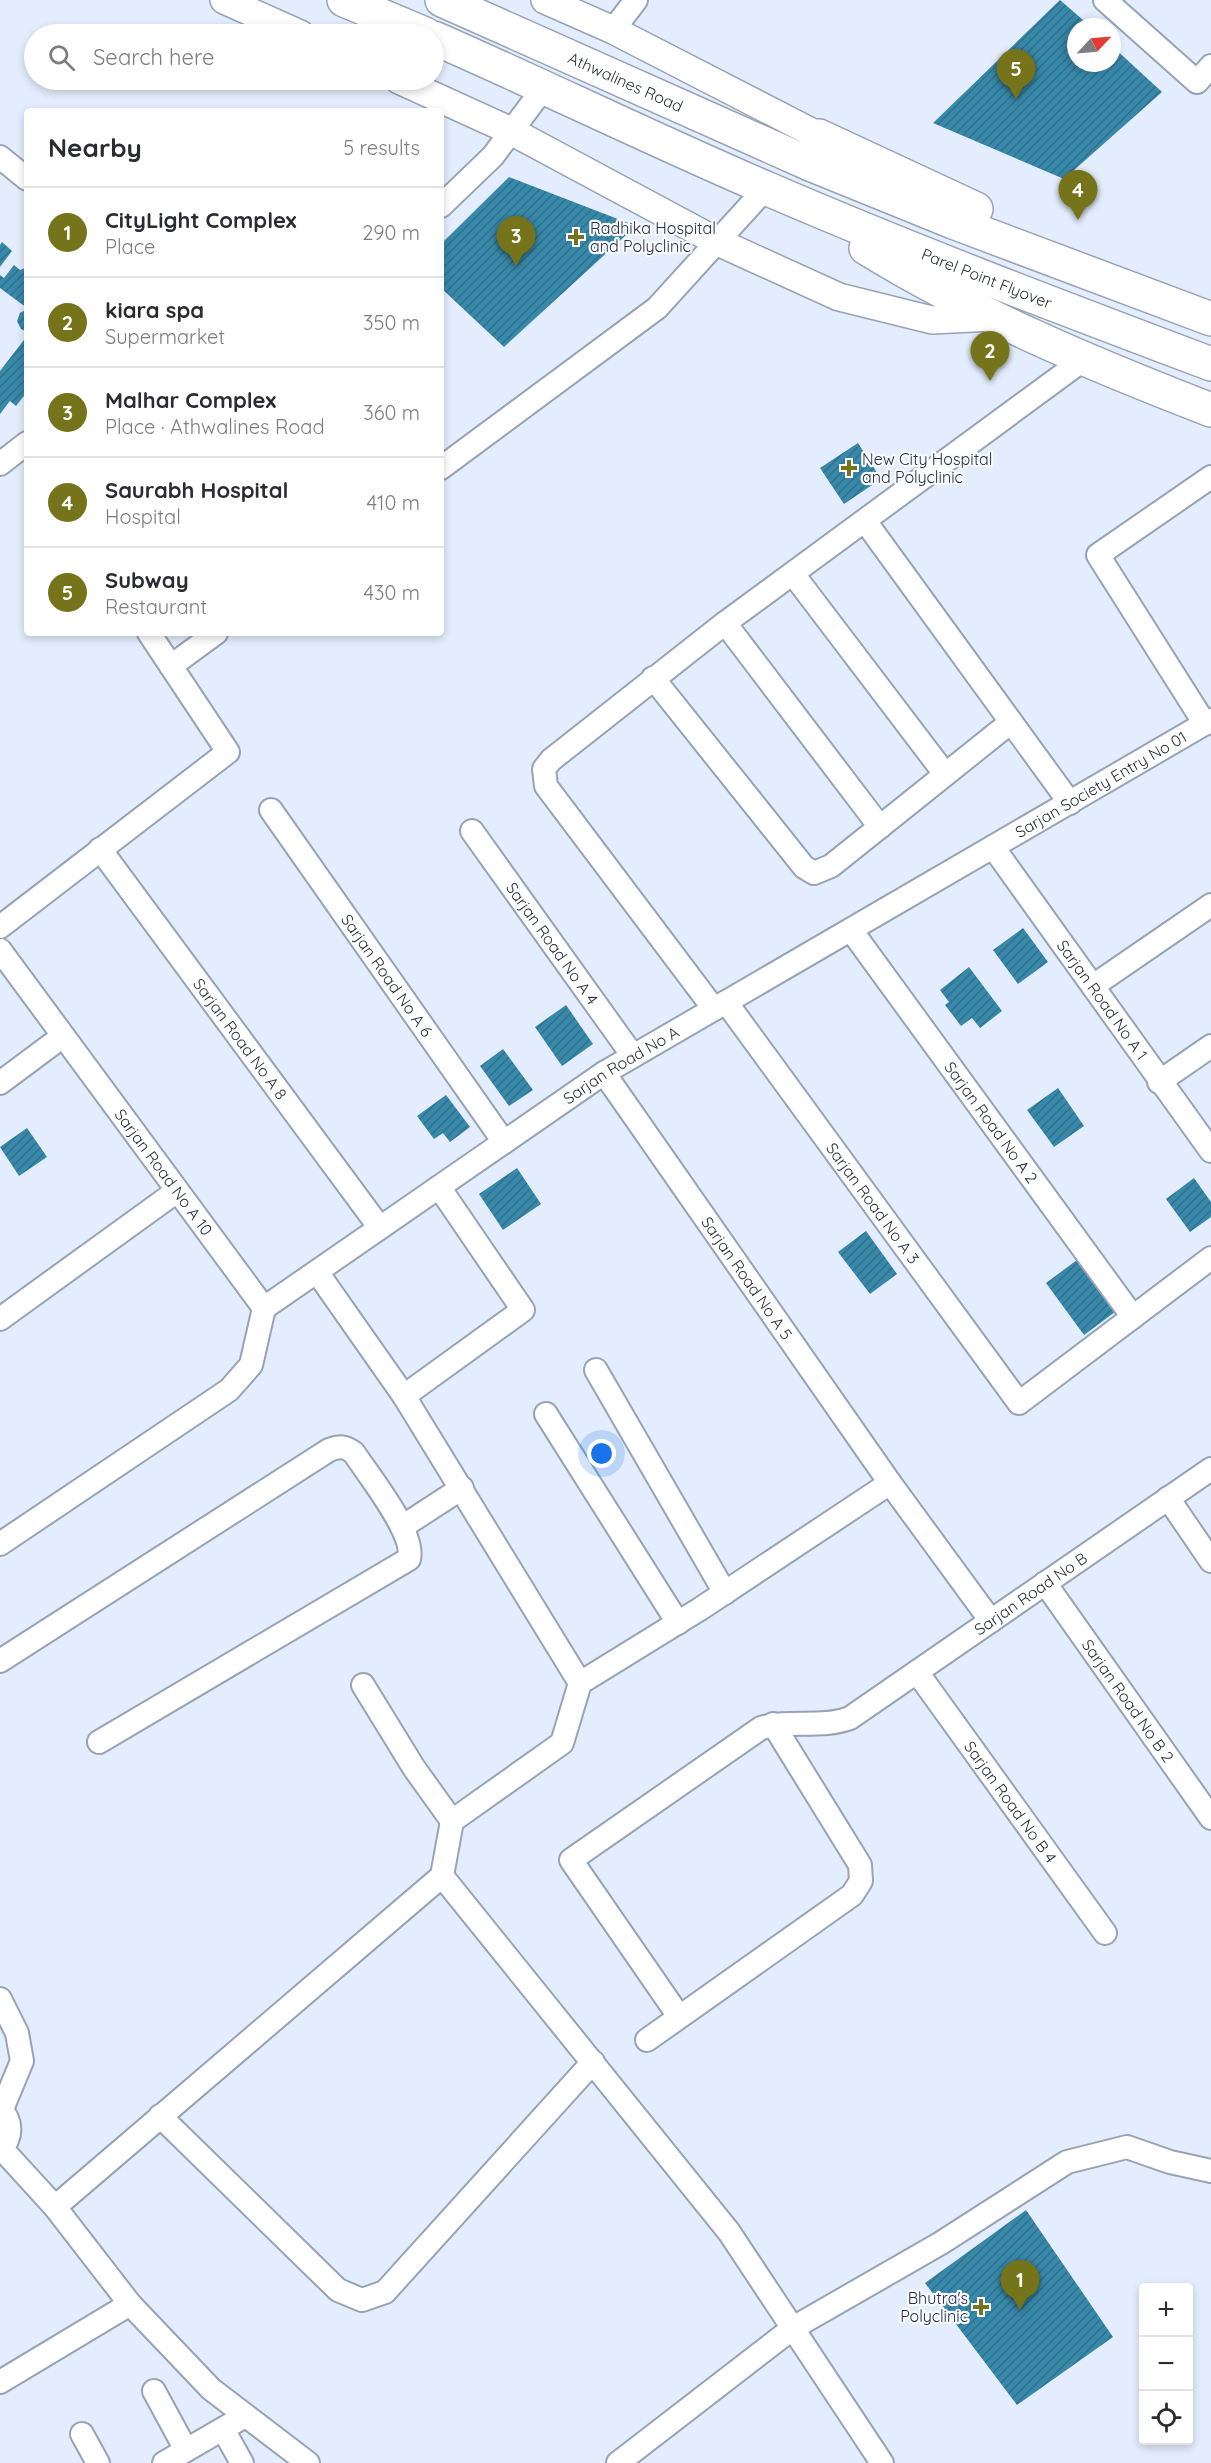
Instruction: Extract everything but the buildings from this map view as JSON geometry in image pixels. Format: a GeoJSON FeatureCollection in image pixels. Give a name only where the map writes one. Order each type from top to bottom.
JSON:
{"type":"FeatureCollection","features":[{"type":"Feature","properties":{"kind":"main road"},"geometry":{"type":"LineString","coordinates":[[344,0],[401,24]]}},
{"type":"Feature","properties":{"kind":"main road","name":"Athwalines Road"},"geometry":{"type":"LineString","coordinates":[[442,0],[814,150]]}},
{"type":"Feature","properties":{"kind":"main road"},"geometry":{"type":"LineString","coordinates":[[444,42],[545,86],[766,188],[923,283],[1083,360],[1211,410]]}},
{"type":"Feature","properties":{"kind":"main road"},"geometry":{"type":"LineString","coordinates":[[814,150],[953,222],[1211,319]]}},
{"type":"Feature","properties":{"kind":"main road"},"geometry":{"type":"LineString","coordinates":[[814,150],[973,207],[1211,300]]}},
{"type":"Feature","properties":{"kind":"main road","name":"Parel Point Flyover"},"geometry":{"type":"LineString","coordinates":[[766,188],[929,257],[1211,364]]}},
{"type":"Feature","properties":{"kind":"street"},"geometry":{"type":"LineString","coordinates":[[224,0],[278,24]]}},
{"type":"Feature","properties":{"kind":"street"},"geometry":{"type":"LineString","coordinates":[[545,0],[613,30],[814,150]]}},
{"type":"Feature","properties":{"kind":"street"},"geometry":{"type":"LineString","coordinates":[[613,30],[636,0]]}},
{"type":"Feature","properties":{"kind":"street"},"geometry":{"type":"LineString","coordinates":[[1104,0],[1197,82],[1211,66]]}},
{"type":"Feature","properties":{"kind":"street"},"geometry":{"type":"LineString","coordinates":[[444,203],[493,156],[545,86]]}},
{"type":"Feature","properties":{"kind":"street"},"geometry":{"type":"LineString","coordinates":[[421,90],[511,131],[718,242],[839,297],[932,320],[994,317]]}},
{"type":"Feature","properties":{"kind":"street"},"geometry":{"type":"LineString","coordinates":[[0,157],[24,177]]}},
{"type":"Feature","properties":{"kind":"street"},"geometry":{"type":"LineString","coordinates":[[444,466],[642,320],[677,288],[766,188]]}},
{"type":"Feature","properties":{"kind":"street"},"geometry":{"type":"LineString","coordinates":[[1011,722],[826,869],[809,871],[653,678],[1083,360]]}},
{"type":"Feature","properties":{"kind":"street"},"geometry":{"type":"LineString","coordinates":[[0,464],[24,445]]}},
{"type":"Feature","properties":{"kind":"street"},"geometry":{"type":"LineString","coordinates":[[1208,722],[1098,555],[1211,477]]}},
{"type":"Feature","properties":{"kind":"street"},"geometry":{"type":"LineString","coordinates":[[865,521],[1070,803]]}},
{"type":"Feature","properties":{"kind":"street"},"geometry":{"type":"LineString","coordinates":[[793,574],[945,774]]}},
{"type":"Feature","properties":{"kind":"street"},"geometry":{"type":"LineString","coordinates":[[725,623],[880,827]]}},
{"type":"Feature","properties":{"kind":"street"},"geometry":{"type":"LineString","coordinates":[[0,927],[228,752],[151,636]]}},
{"type":"Feature","properties":{"kind":"street"},"geometry":{"type":"LineString","coordinates":[[171,666],[212,636]]}},
{"type":"Feature","properties":{"kind":"street","name":"Sarjan Road No A 3"},"geometry":{"type":"LineString","coordinates":[[653,678],[551,760],[544,769],[543,777],[546,786],[720,1006],[1019,1403],[1133,1317]]}},
{"type":"Feature","properties":{"kind":"street","name":"Sarjan Society Entry No 01"},"geometry":{"type":"LineString","coordinates":[[993,847],[1208,722]]}},
{"type":"Feature","properties":{"kind":"street","name":"Sarjan Road No A 6"},"geometry":{"type":"LineString","coordinates":[[271,810],[504,1143]]}},
{"type":"Feature","properties":{"kind":"street","name":"Sarjan Road No A 4"},"geometry":{"type":"LineString","coordinates":[[472,831],[633,1056]]}},
{"type":"Feature","properties":{"kind":"street","name":"Sarjan Road No A"},"geometry":{"type":"LineString","coordinates":[[264,1308],[604,1073],[993,847]]}},
{"type":"Feature","properties":{"kind":"street","name":"Sarjan Road No A 1"},"geometry":{"type":"LineString","coordinates":[[993,847],[1094,986],[1159,1082],[1211,1151]]}},
{"type":"Feature","properties":{"kind":"street","name":"Sarjan Road No A 8"},"geometry":{"type":"LineString","coordinates":[[100,849],[380,1228]]}},
{"type":"Feature","properties":{"kind":"street"},"geometry":{"type":"LineString","coordinates":[[1094,986],[1211,905]]}},
{"type":"Feature","properties":{"kind":"street","name":"Sarjan Road No A 2"},"geometry":{"type":"LineString","coordinates":[[851,930],[1133,1317]]}},
{"type":"Feature","properties":{"kind":"street","name":"Sarjan Road No A 10"},"geometry":{"type":"LineString","coordinates":[[0,950],[264,1308]]}},
{"type":"Feature","properties":{"kind":"street"},"geometry":{"type":"LineString","coordinates":[[0,1083],[63,1036]]}},
{"type":"Feature","properties":{"kind":"street"},"geometry":{"type":"LineString","coordinates":[[1159,1082],[1211,1046]]}},
{"type":"Feature","properties":{"kind":"street","name":"Sarjan Road No A 5"},"geometry":{"type":"LineString","coordinates":[[604,1073],[890,1483],[992,1621]]}},
{"type":"Feature","properties":{"kind":"street"},"geometry":{"type":"LineString","coordinates":[[404,1396],[523,1310],[439,1187]]}},
{"type":"Feature","properties":{"kind":"street"},"geometry":{"type":"LineString","coordinates":[[0,1319],[177,1191]]}},
{"type":"Feature","properties":{"kind":"street"},"geometry":{"type":"LineString","coordinates":[[1133,1317],[1211,1258]]}},
{"type":"Feature","properties":{"kind":"street"},"geometry":{"type":"LineString","coordinates":[[317,1272],[404,1396],[580,1683]]}},
{"type":"Feature","properties":{"kind":"street"},"geometry":{"type":"LineString","coordinates":[[0,1544],[229,1390],[250,1365],[264,1308]]}},
{"type":"Feature","properties":{"kind":"street"},"geometry":{"type":"LineString","coordinates":[[596,1370],[725,1593]]}},
{"type":"Feature","properties":{"kind":"street"},"geometry":{"type":"LineString","coordinates":[[546,1414],[678,1623]]}},
{"type":"Feature","properties":{"kind":"street"},"geometry":{"type":"LineString","coordinates":[[0,1661],[319,1456],[339,1446],[347,1448],[354,1454],[402,1527],[412,1551],[409,1559],[99,1742]]}},
{"type":"Feature","properties":{"kind":"street","name":"Sarjan Road No B"},"geometry":{"type":"LineString","coordinates":[[773,1724],[828,1724],[850,1718],[1211,1469]]}},
{"type":"Feature","properties":{"kind":"street"},"geometry":{"type":"LineString","coordinates":[[56,2206],[442,1876],[452,1821],[562,1743],[580,1683],[725,1593],[890,1483]]}},
{"type":"Feature","properties":{"kind":"street"},"geometry":{"type":"LineString","coordinates":[[402,1527],[462,1488]]}},
{"type":"Feature","properties":{"kind":"street"},"geometry":{"type":"LineString","coordinates":[[1168,1498],[1211,1561]]}},
{"type":"Feature","properties":{"kind":"street","name":"Sarjan Road No B 2"},"geometry":{"type":"LineString","coordinates":[[1045,1583],[1211,1818]]}},
{"type":"Feature","properties":{"kind":"street","name":"Sarjan Road No B 4"},"geometry":{"type":"LineString","coordinates":[[917,1672],[1105,1933]]}},
{"type":"Feature","properties":{"kind":"street"},"geometry":{"type":"LineString","coordinates":[[363,1684],[414,1768],[452,1821]]}},
{"type":"Feature","properties":{"kind":"street"},"geometry":{"type":"LineString","coordinates":[[647,2040],[678,2015],[852,1895],[861,1881],[860,1865],[773,1724],[750,1735],[571,1860],[678,2015]]}},
{"type":"Feature","properties":{"kind":"street"},"geometry":{"type":"LineString","coordinates":[[442,1876],[729,2232],[882,2463]]}},
{"type":"Feature","properties":{"kind":"street"},"geometry":{"type":"LineString","coordinates":[[0,1999],[17,2033],[22,2061],[1,2108],[10,2124],[10,2133],[1,2149],[56,2206],[130,2304],[211,2389],[308,2463]]}},
{"type":"Feature","properties":{"kind":"street"},"geometry":{"type":"LineString","coordinates":[[160,2116],[338,2290],[362,2300],[385,2292],[593,2062]]}},
{"type":"Feature","properties":{"kind":"street"},"geometry":{"type":"LineString","coordinates":[[618,2463],[793,2328],[941,2243],[1067,2162],[1127,2146],[1170,2162],[1211,2171]]}},
{"type":"Feature","properties":{"kind":"street"},"geometry":{"type":"LineString","coordinates":[[0,2382],[130,2304]]}},
{"type":"Feature","properties":{"kind":"street"},"geometry":{"type":"LineString","coordinates":[[154,2391],[186,2450]]}},
{"type":"Feature","properties":{"kind":"street"},"geometry":{"type":"LineString","coordinates":[[164,2463],[246,2416]]}},
{"type":"Feature","properties":{"kind":"street"},"geometry":{"type":"LineString","coordinates":[[223,2429],[242,2463]]}},
{"type":"Feature","properties":{"kind":"street"},"geometry":{"type":"LineString","coordinates":[[82,2434],[98,2463]]}},
{"type":"Feature","properties":{"kind":"place","name":"Subway"},"geometry":{"type":"Point","coordinates":[1016,99]}},
{"type":"Feature","properties":{"kind":"place","name":"Saurabh Hospital"},"geometry":{"type":"Point","coordinates":[1078,220]}},
{"type":"Feature","properties":{"kind":"place","name":"Radhika Hospital and Polyclinic"},"geometry":{"type":"Point","coordinates":[576,237]}},
{"type":"Feature","properties":{"kind":"place","name":"Malhar Complex"},"geometry":{"type":"Point","coordinates":[516,266]}},
{"type":"Feature","properties":{"kind":"place","name":"kiara spa"},"geometry":{"type":"Point","coordinates":[990,381]}},
{"type":"Feature","properties":{"kind":"place","name":"New City Hospital and Polyclinic"},"geometry":{"type":"Point","coordinates":[849,468]}},
{"type":"Feature","properties":{"kind":"place","name":"Bhutra's Polyclinic"},"geometry":{"type":"Point","coordinates":[981,2307]}},
{"type":"Feature","properties":{"kind":"place","name":"CityLight Complex"},"geometry":{"type":"Point","coordinates":[1020,2310]}}]}
